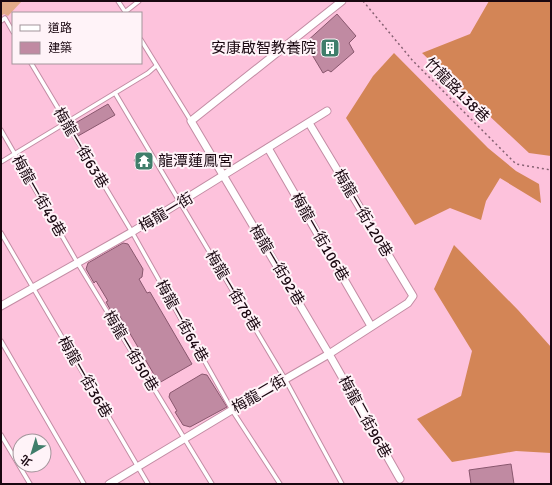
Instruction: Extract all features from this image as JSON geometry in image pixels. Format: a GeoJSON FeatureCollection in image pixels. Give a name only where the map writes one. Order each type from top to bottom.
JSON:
{"type":"FeatureCollection","features":[{"type":"Feature","properties":{"kind":"street"},"geometry":{"type":"LineString","coordinates":[[191,121],[342,1]]}},
{"type":"Feature","properties":{"kind":"street","name":"梅龍一街"},"geometry":{"type":"LineString","coordinates":[[1,306],[132,232],[327,111]]}},
{"type":"Feature","properties":{"kind":"street","name":"梅龍一街92巷"},"geometry":{"type":"LineString","coordinates":[[191,121],[329,354]]}},
{"type":"Feature","properties":{"kind":"street","name":"梅龍一街120巷"},"geometry":{"type":"LineString","coordinates":[[309,123],[413,296],[408,303]]}},
{"type":"Feature","properties":{"kind":"street","name":"梅龍一街106巷"},"geometry":{"type":"LineString","coordinates":[[268,148],[371,326]]}},
{"type":"Feature","properties":{"kind":"street","name":"梅龍二街"},"geometry":{"type":"LineString","coordinates":[[109,484],[329,354],[408,303]]}},
{"type":"Feature","properties":{"kind":"street","name":"梅龍二街96巷"},"geometry":{"type":"LineString","coordinates":[[329,354],[400,480]]}},
{"type":"Feature","properties":{"kind":"lane"},"geometry":{"type":"LineString","coordinates":[[118,1],[125,12],[139,1]]}},
{"type":"Feature","properties":{"kind":"lane"},"geometry":{"type":"LineString","coordinates":[[1,21],[5,18],[12,30]]}},
{"type":"Feature","properties":{"kind":"lane"},"geometry":{"type":"LineString","coordinates":[[142,42],[191,121]]}},
{"type":"Feature","properties":{"kind":"lane","name":"梅龍一街63巷"},"geometry":{"type":"LineString","coordinates":[[32,64],[132,232]]}},
{"type":"Feature","properties":{"kind":"lane"},"geometry":{"type":"LineString","coordinates":[[1,162],[115,93],[156,66]]}},
{"type":"Feature","properties":{"kind":"lane","name":"梅龍一街78巷"},"geometry":{"type":"LineString","coordinates":[[115,93],[285,379],[342,484]]}},
{"type":"Feature","properties":{"kind":"lane","name":"梅龍一街49巷"},"geometry":{"type":"LineString","coordinates":[[1,130],[77,262]]}},
{"type":"Feature","properties":{"kind":"lane","name":"梅龍一街64巷"},"geometry":{"type":"LineString","coordinates":[[132,232],[232,410],[280,484]]}},
{"type":"Feature","properties":{"kind":"lane","name":"梅龍一街36巷"},"geometry":{"type":"LineString","coordinates":[[1,233],[148,484]]}},
{"type":"Feature","properties":{"kind":"lane","name":"梅龍一街50巷"},"geometry":{"type":"LineString","coordinates":[[77,262],[212,484]]}},
{"type":"Feature","properties":{"kind":"lane"},"geometry":{"type":"LineString","coordinates":[[1,341],[84,484]]}},
{"type":"Feature","properties":{"kind":"lane"},"geometry":{"type":"LineString","coordinates":[[1,435],[30,484]]}},
{"type":"Feature","properties":{"kind":"path","name":"竹龍路138巷"},"geometry":{"type":"LineString","coordinates":[[363,1],[413,60],[516,164],[551,170]]}},
{"type":"Feature","properties":{"kind":"shaded area"},"geometry":{"type":"Polygon","coordinates":[[[1,1],[22,1],[8,16],[4,14],[1,16],[1,1]]]}},
{"type":"Feature","properties":{"kind":"shaded area"},"geometry":{"type":"Polygon","coordinates":[[[489,1],[551,1],[551,156],[529,153],[422,53],[470,34],[489,1]]]}},
{"type":"Feature","properties":{"kind":"shaded area"},"geometry":{"type":"Polygon","coordinates":[[[394,53],[488,148],[516,171],[539,184],[541,203],[500,178],[486,201],[481,220],[450,208],[415,225],[346,118],[373,76],[394,53]]]}},
{"type":"Feature","properties":{"kind":"shaded area"},"geometry":{"type":"Polygon","coordinates":[[[454,245],[518,310],[551,347],[551,453],[516,451],[452,462],[417,419],[461,396],[472,351],[434,289],[454,245]]]}},
{"type":"Feature","properties":{"kind":"building","name":"安康啟智教養院"},"geometry":{"type":"Polygon","coordinates":[[[337,14],[356,36],[349,43],[354,52],[331,72],[328,70],[323,73],[305,43],[337,14]]]}},
{"type":"Feature","properties":{"kind":"building"},"geometry":{"type":"Polygon","coordinates":[[[108,104],[115,115],[78,136],[72,125],[108,104]]]}},
{"type":"Feature","properties":{"kind":"building","name":"龍潭蓮鳳宮"},"geometry":{"type":"Polygon","coordinates":[[[147,153],[152,162],[140,169],[134,160],[147,153]]]}},
{"type":"Feature","properties":{"kind":"building"},"geometry":{"type":"Polygon","coordinates":[[[123,243],[128,244],[143,269],[142,277],[139,279],[147,293],[150,292],[192,364],[159,383],[115,308],[111,311],[106,302],[108,301],[96,281],[94,283],[86,269],[88,263],[123,243]]]}},
{"type":"Feature","properties":{"kind":"building"},"geometry":{"type":"Polygon","coordinates":[[[202,374],[207,375],[227,407],[190,427],[183,425],[175,412],[177,411],[169,397],[170,393],[202,374]]]}},
{"type":"Feature","properties":{"kind":"building"},"geometry":{"type":"Polygon","coordinates":[[[511,464],[514,484],[471,484],[469,470],[511,464]]]}},
{"type":"Feature","properties":{"kind":"place","name":"安康啟智教養院"},"geometry":{"type":"Point","coordinates":[330,48]}},
{"type":"Feature","properties":{"kind":"place","name":"龍潭蓮鳳宮"},"geometry":{"type":"Point","coordinates":[144,161]}}]}
